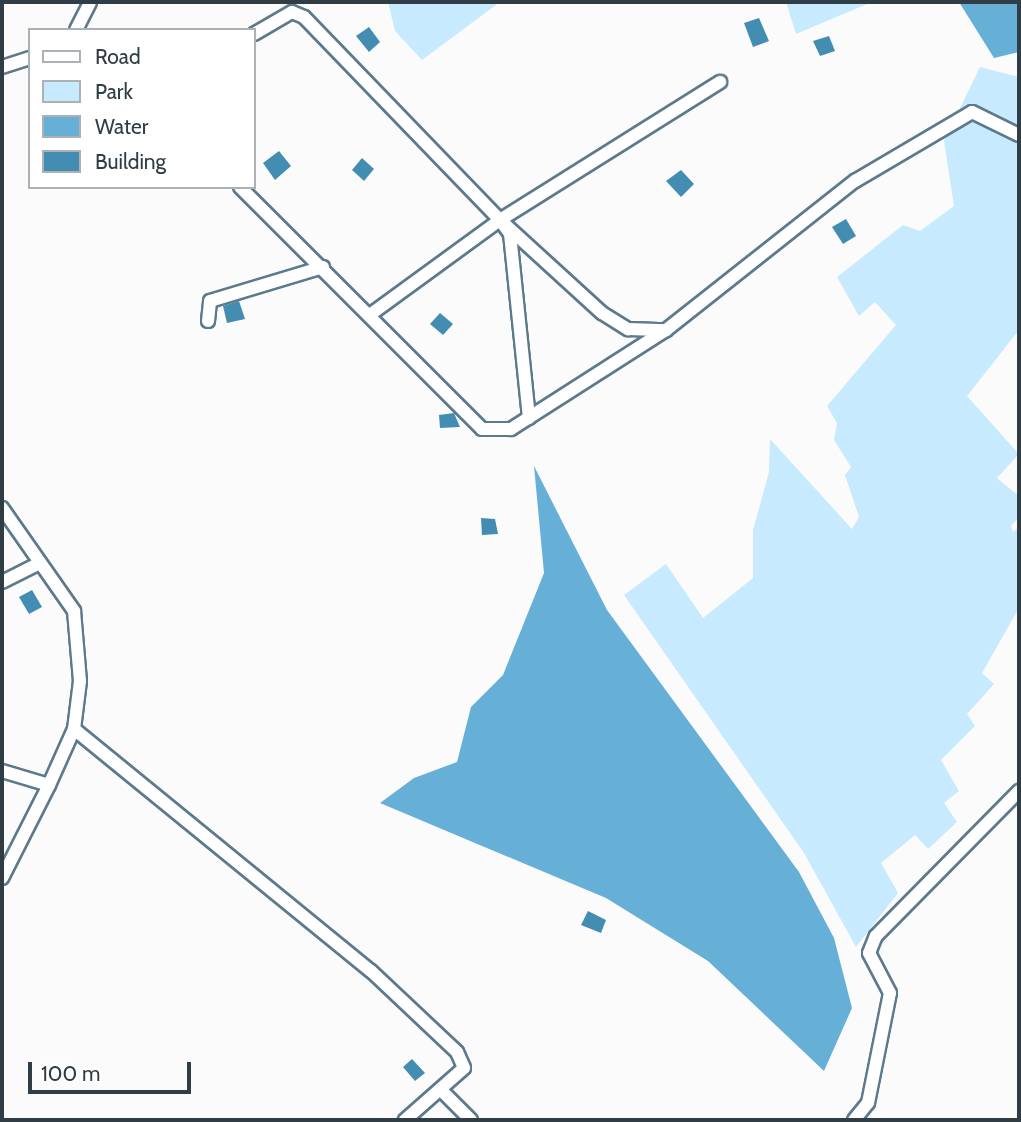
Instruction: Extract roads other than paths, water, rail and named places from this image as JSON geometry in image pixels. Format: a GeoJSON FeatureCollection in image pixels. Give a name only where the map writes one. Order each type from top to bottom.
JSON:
{"type":"FeatureCollection","features":[{"type":"Feature","properties":{"kind":"street"},"geometry":{"type":"LineString","coordinates":[[77,28],[90,2]]}},
{"type":"Feature","properties":{"kind":"street"},"geometry":{"type":"LineString","coordinates":[[256,33],[292,12],[304,16],[500,220],[602,313],[628,329],[666,330]]}},
{"type":"Feature","properties":{"kind":"street"},"geometry":{"type":"LineString","coordinates":[[2,67],[28,59]]}},
{"type":"Feature","properties":{"kind":"street"},"geometry":{"type":"LineString","coordinates":[[371,314],[500,220],[720,82]]}},
{"type":"Feature","properties":{"kind":"street"},"geometry":{"type":"LineString","coordinates":[[242,189],[371,314],[482,429],[511,429],[666,330],[855,181],[972,112],[1019,135]]}},
{"type":"Feature","properties":{"kind":"street"},"geometry":{"type":"LineString","coordinates":[[500,220],[509,234],[529,418]]}},
{"type":"Feature","properties":{"kind":"street"},"geometry":{"type":"LineString","coordinates":[[208,321],[210,301],[323,267]]}},
{"type":"Feature","properties":{"kind":"street"},"geometry":{"type":"LineString","coordinates":[[2,508],[74,611],[80,681],[74,729],[2,878]]}},
{"type":"Feature","properties":{"kind":"street"},"geometry":{"type":"LineString","coordinates":[[2,582],[40,563]]}},
{"type":"Feature","properties":{"kind":"street"},"geometry":{"type":"LineString","coordinates":[[74,729],[371,971],[457,1052],[464,1068],[442,1091],[405,1120]]}},
{"type":"Feature","properties":{"kind":"street"},"geometry":{"type":"LineString","coordinates":[[2,771],[49,785]]}},
{"type":"Feature","properties":{"kind":"street"},"geometry":{"type":"LineString","coordinates":[[854,1120],[868,1103],[890,993],[869,953],[876,936],[1019,791]]}},
{"type":"Feature","properties":{"kind":"street"},"geometry":{"type":"LineString","coordinates":[[442,1091],[471,1120]]}},
{"type":"Feature","properties":{"kind":"water"},"geometry":{"type":"Polygon","coordinates":[[[959,2],[1019,2],[1019,52],[994,58],[959,2]]]}},
{"type":"Feature","properties":{"kind":"water"},"geometry":{"type":"Polygon","coordinates":[[[534,466],[607,610],[799,872],[834,938],[852,1008],[824,1071],[708,961],[606,898],[380,803],[414,778],[457,762],[471,707],[503,675],[544,573],[534,466]]]}}]}
